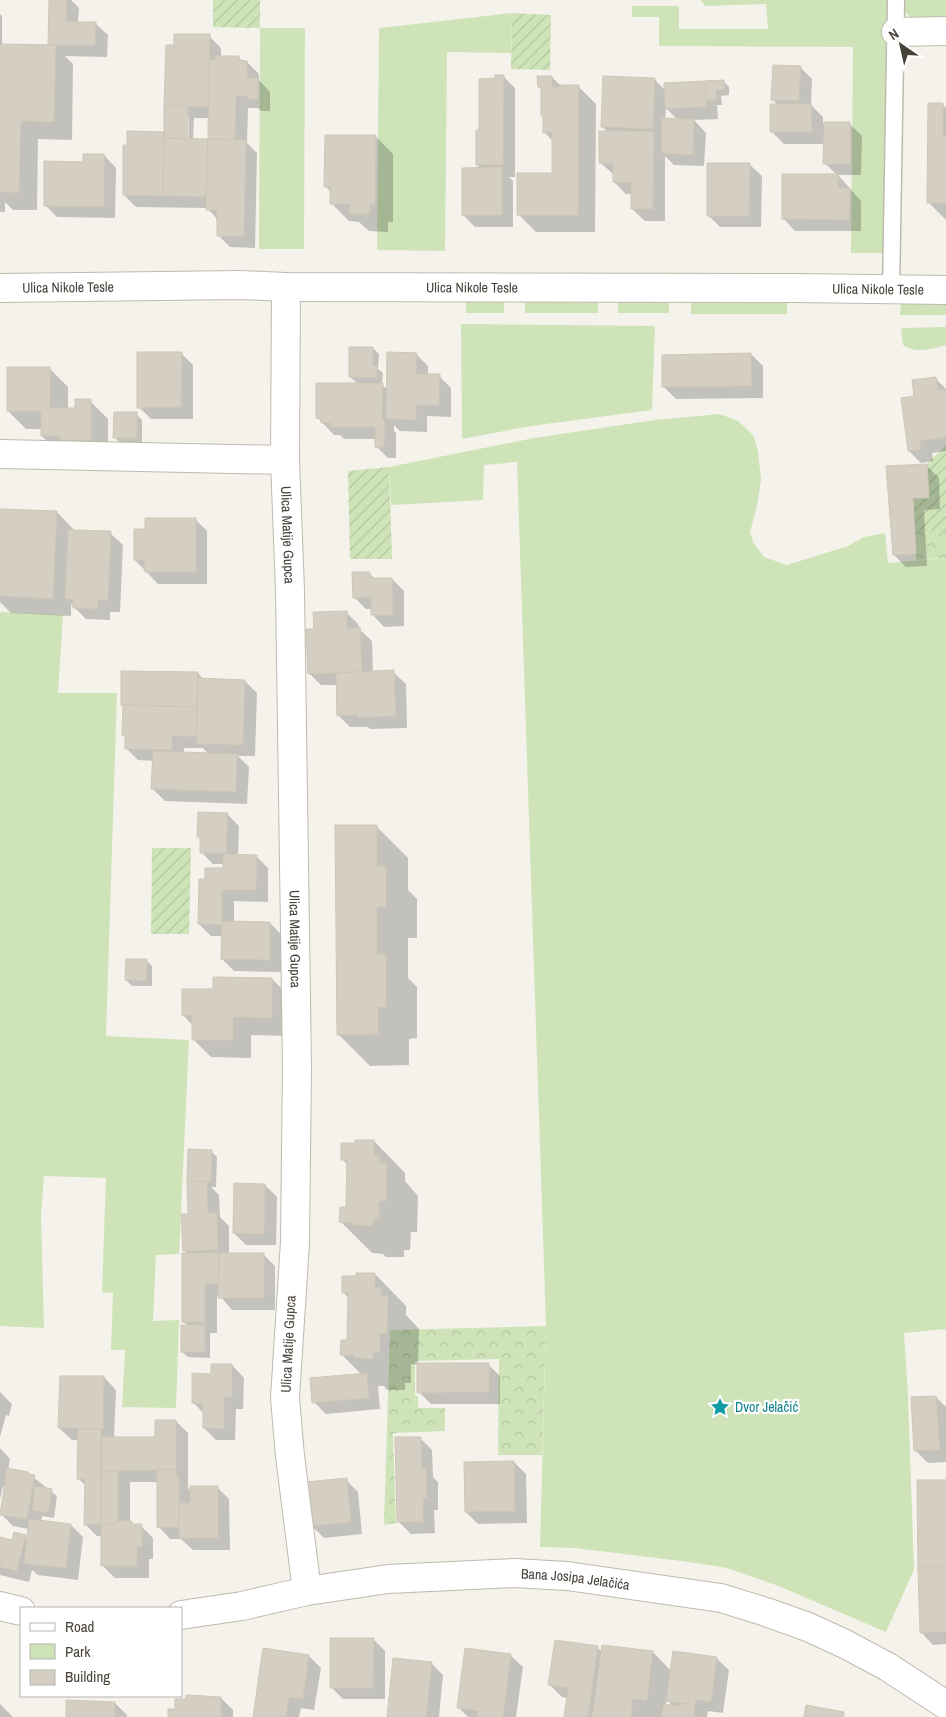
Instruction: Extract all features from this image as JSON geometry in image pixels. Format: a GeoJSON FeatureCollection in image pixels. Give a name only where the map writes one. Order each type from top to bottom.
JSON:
{"type":"FeatureCollection","features":[{"type":"Feature","properties":{"kind":"street"},"geometry":{"type":"LineString","coordinates":[[896,32],[946,31]]}},
{"type":"Feature","properties":{"kind":"street","name":"Ulica Nikole Tesle"},"geometry":{"type":"LineString","coordinates":[[0,288],[241,285],[286,287],[946,290]]}},
{"type":"Feature","properties":{"kind":"street","name":"Ulica Matije Gupca"},"geometry":{"type":"LineString","coordinates":[[286,287],[285,460],[290,591],[297,1067],[295,1242],[285,1398],[291,1465],[307,1590]]}},
{"type":"Feature","properties":{"kind":"street"},"geometry":{"type":"LineString","coordinates":[[0,454],[285,460]]}},
{"type":"Feature","properties":{"kind":"street","name":"Bana Josipa Jelačića"},"geometry":{"type":"LineString","coordinates":[[182,1615],[242,1606],[307,1590],[388,1579],[514,1573],[567,1576],[721,1598],[799,1624],[845,1644],[943,1698]]}},
{"type":"Feature","properties":{"kind":"street"},"geometry":{"type":"LineString","coordinates":[[0,1606],[20,1611]]}},
{"type":"Feature","properties":{"kind":"lane"},"geometry":{"type":"LineString","coordinates":[[891,290],[896,0]]}},
{"type":"Feature","properties":{"kind":"green space"},"geometry":{"type":"Polygon","coordinates":[[[213,0],[260,0],[260,28],[213,27],[213,0]]]}},
{"type":"Feature","properties":{"kind":"green space"},"geometry":{"type":"Polygon","coordinates":[[[701,0],[888,0],[885,253],[851,253],[853,47],[659,46],[659,17],[632,17],[632,6],[679,6],[679,29],[768,29],[766,4],[705,6],[701,0]]]}},
{"type":"Feature","properties":{"kind":"green space"},"geometry":{"type":"Polygon","coordinates":[[[903,0],[946,0],[946,22],[911,19],[903,9],[903,0]]]}},
{"type":"Feature","properties":{"kind":"green space"},"geometry":{"type":"Polygon","coordinates":[[[512,13],[511,53],[447,52],[445,251],[377,250],[379,28],[512,13]]]}},
{"type":"Feature","properties":{"kind":"green space"},"geometry":{"type":"Polygon","coordinates":[[[512,13],[551,15],[550,70],[511,69],[512,13]]]}},
{"type":"Feature","properties":{"kind":"green space"},"geometry":{"type":"Polygon","coordinates":[[[260,28],[305,28],[304,249],[259,249],[260,28]]]}},
{"type":"Feature","properties":{"kind":"green space"},"geometry":{"type":"Polygon","coordinates":[[[466,300],[504,300],[504,313],[466,313],[466,300]]]}},
{"type":"Feature","properties":{"kind":"green space"},"geometry":{"type":"Polygon","coordinates":[[[525,300],[598,301],[598,313],[525,313],[525,300]]]}},
{"type":"Feature","properties":{"kind":"green space"},"geometry":{"type":"Polygon","coordinates":[[[618,301],[669,301],[669,313],[618,313],[618,301]]]}},
{"type":"Feature","properties":{"kind":"green space"},"geometry":{"type":"Polygon","coordinates":[[[691,301],[787,301],[787,314],[691,314],[691,301]]]}},
{"type":"Feature","properties":{"kind":"green space"},"geometry":{"type":"Polygon","coordinates":[[[901,303],[946,303],[946,315],[900,315],[901,303]]]}},
{"type":"Feature","properties":{"kind":"green space"},"geometry":{"type":"Polygon","coordinates":[[[461,324],[655,326],[652,410],[531,426],[462,439],[461,324]]]}},
{"type":"Feature","properties":{"kind":"green space"},"geometry":{"type":"Polygon","coordinates":[[[946,327],[946,345],[919,350],[903,345],[901,328],[946,327]]]}},
{"type":"Feature","properties":{"kind":"green space"},"geometry":{"type":"Polygon","coordinates":[[[720,414],[738,421],[753,435],[758,451],[761,480],[750,532],[753,542],[764,557],[787,565],[848,546],[864,537],[885,533],[888,563],[946,558],[946,1329],[904,1333],[914,1570],[886,1632],[776,1585],[727,1568],[575,1548],[540,1547],[546,1326],[517,462],[484,465],[483,500],[391,505],[389,467],[534,438],[655,420],[720,414]]]}},
{"type":"Feature","properties":{"kind":"green space"},"geometry":{"type":"Polygon","coordinates":[[[946,445],[946,531],[914,531],[913,498],[929,497],[927,464],[946,445]]]}},
{"type":"Feature","properties":{"kind":"green space"},"geometry":{"type":"Polygon","coordinates":[[[389,467],[392,559],[350,559],[348,471],[389,467]]]}},
{"type":"Feature","properties":{"kind":"green space"},"geometry":{"type":"Polygon","coordinates":[[[914,531],[946,531],[946,558],[916,560],[914,531]]]}},
{"type":"Feature","properties":{"kind":"green space"},"geometry":{"type":"Polygon","coordinates":[[[0,612],[63,615],[58,693],[117,693],[106,1036],[189,1040],[179,1254],[156,1255],[153,1321],[179,1320],[176,1408],[122,1407],[125,1350],[111,1350],[113,1293],[102,1292],[106,1178],[44,1176],[41,1215],[44,1328],[0,1326],[0,612]]]}},
{"type":"Feature","properties":{"kind":"green space"},"geometry":{"type":"Polygon","coordinates":[[[152,848],[191,848],[189,934],[151,934],[152,848]]]}},
{"type":"Feature","properties":{"kind":"green space"},"geometry":{"type":"Polygon","coordinates":[[[546,1326],[542,1455],[498,1455],[499,1359],[415,1361],[415,1396],[418,1396],[418,1408],[445,1408],[445,1431],[393,1433],[396,1523],[384,1525],[390,1330],[546,1326]]]}},
{"type":"Feature","properties":{"kind":"building"},"geometry":{"type":"Polygon","coordinates":[[[49,0],[67,0],[66,22],[96,22],[95,45],[48,45],[49,0]]]}},
{"type":"Feature","properties":{"kind":"building"},"geometry":{"type":"Polygon","coordinates":[[[174,34],[210,34],[208,107],[164,106],[166,45],[174,45],[174,34]]]}},
{"type":"Feature","properties":{"kind":"building"},"geometry":{"type":"Polygon","coordinates":[[[0,44],[56,45],[54,122],[21,121],[19,193],[0,192],[0,44]]]}},
{"type":"Feature","properties":{"kind":"building"},"geometry":{"type":"Polygon","coordinates":[[[216,56],[239,56],[239,60],[247,61],[247,78],[258,78],[258,99],[247,99],[248,96],[236,96],[235,140],[208,139],[209,60],[216,60],[216,56]]]}},
{"type":"Feature","properties":{"kind":"building"},"geometry":{"type":"Polygon","coordinates":[[[773,65],[801,66],[799,101],[771,100],[773,65]]]}},
{"type":"Feature","properties":{"kind":"building"},"geometry":{"type":"Polygon","coordinates":[[[495,75],[504,75],[503,165],[476,165],[476,130],[479,130],[479,79],[495,78],[495,75]]]}},
{"type":"Feature","properties":{"kind":"building"},"geometry":{"type":"Polygon","coordinates":[[[537,76],[552,76],[552,87],[579,85],[578,215],[517,215],[517,173],[552,173],[552,132],[543,133],[541,87],[538,87],[537,76]]]}},
{"type":"Feature","properties":{"kind":"building"},"geometry":{"type":"Polygon","coordinates":[[[603,76],[655,78],[653,129],[601,127],[603,76]]]}},
{"type":"Feature","properties":{"kind":"building"},"geometry":{"type":"Polygon","coordinates":[[[724,80],[724,90],[716,90],[716,100],[706,100],[705,81],[724,80]]]}},
{"type":"Feature","properties":{"kind":"building"},"geometry":{"type":"Polygon","coordinates":[[[705,81],[707,107],[665,109],[664,83],[705,81]]]}},
{"type":"Feature","properties":{"kind":"building"},"geometry":{"type":"Polygon","coordinates":[[[928,103],[943,103],[943,136],[946,136],[946,203],[927,203],[928,103]]]}},
{"type":"Feature","properties":{"kind":"building"},"geometry":{"type":"Polygon","coordinates":[[[770,104],[811,104],[812,132],[770,132],[770,104]]]}},
{"type":"Feature","properties":{"kind":"building"},"geometry":{"type":"Polygon","coordinates":[[[164,106],[188,106],[188,139],[164,138],[164,106]]]}},
{"type":"Feature","properties":{"kind":"building"},"geometry":{"type":"Polygon","coordinates":[[[662,118],[694,119],[693,155],[661,153],[662,118]]]}},
{"type":"Feature","properties":{"kind":"building"},"geometry":{"type":"Polygon","coordinates":[[[824,122],[850,122],[850,164],[823,164],[824,122]]]}},
{"type":"Feature","properties":{"kind":"building"},"geometry":{"type":"Polygon","coordinates":[[[127,131],[164,132],[163,196],[123,195],[123,145],[127,145],[127,131]]]}},
{"type":"Feature","properties":{"kind":"building"},"geometry":{"type":"Polygon","coordinates":[[[599,131],[654,131],[653,209],[631,209],[631,183],[613,182],[613,164],[599,163],[599,131]]]}},
{"type":"Feature","properties":{"kind":"building"},"geometry":{"type":"Polygon","coordinates":[[[325,135],[376,135],[375,204],[370,204],[370,214],[349,214],[350,204],[330,204],[330,187],[324,187],[325,135]]]}},
{"type":"Feature","properties":{"kind":"building"},"geometry":{"type":"Polygon","coordinates":[[[164,138],[208,139],[206,197],[163,196],[164,138]]]}},
{"type":"Feature","properties":{"kind":"building"},"geometry":{"type":"Polygon","coordinates":[[[208,139],[246,140],[244,237],[217,236],[217,210],[206,210],[208,139]]]}},
{"type":"Feature","properties":{"kind":"building"},"geometry":{"type":"Polygon","coordinates":[[[83,154],[104,154],[104,207],[44,206],[44,161],[83,162],[83,154]]]}},
{"type":"Feature","properties":{"kind":"building"},"geometry":{"type":"Polygon","coordinates":[[[707,163],[750,163],[749,216],[707,216],[707,163]]]}},
{"type":"Feature","properties":{"kind":"building"},"geometry":{"type":"Polygon","coordinates":[[[502,167],[502,215],[462,215],[462,168],[502,167]]]}},
{"type":"Feature","properties":{"kind":"building"},"geometry":{"type":"Polygon","coordinates":[[[782,174],[838,174],[838,188],[850,188],[849,220],[782,219],[782,174]]]}},
{"type":"Feature","properties":{"kind":"building"},"geometry":{"type":"Polygon","coordinates":[[[349,347],[373,347],[373,366],[377,366],[377,378],[349,377],[349,347]]]}},
{"type":"Feature","properties":{"kind":"building"},"geometry":{"type":"Polygon","coordinates":[[[137,352],[182,352],[181,407],[137,408],[137,352]]]}},
{"type":"Feature","properties":{"kind":"building"},"geometry":{"type":"Polygon","coordinates":[[[387,352],[417,353],[416,374],[440,374],[439,405],[416,405],[416,420],[386,419],[387,352]]]}},
{"type":"Feature","properties":{"kind":"building"},"geometry":{"type":"Polygon","coordinates":[[[751,353],[752,386],[662,387],[662,355],[751,353]]]}},
{"type":"Feature","properties":{"kind":"building"},"geometry":{"type":"Polygon","coordinates":[[[7,367],[50,367],[50,408],[75,408],[75,399],[91,399],[91,440],[60,440],[60,436],[41,436],[41,411],[7,411],[7,367]]]}},
{"type":"Feature","properties":{"kind":"building"},"geometry":{"type":"Polygon","coordinates":[[[936,377],[938,390],[946,389],[946,437],[920,441],[921,450],[908,451],[901,398],[914,396],[912,380],[936,377]]]}},
{"type":"Feature","properties":{"kind":"building"},"geometry":{"type":"Polygon","coordinates":[[[316,383],[383,383],[382,420],[385,420],[384,447],[375,447],[375,427],[330,427],[331,423],[321,423],[321,419],[316,418],[316,383]]]}},
{"type":"Feature","properties":{"kind":"building"},"geometry":{"type":"Polygon","coordinates":[[[114,412],[137,412],[137,438],[113,438],[114,412]]]}},
{"type":"Feature","properties":{"kind":"building"},"geometry":{"type":"Polygon","coordinates":[[[927,464],[929,498],[913,498],[916,554],[893,555],[886,466],[927,464]]]}},
{"type":"Feature","properties":{"kind":"building"},"geometry":{"type":"Polygon","coordinates":[[[0,509],[57,511],[53,599],[0,596],[0,509]]]}},
{"type":"Feature","properties":{"kind":"building"},"geometry":{"type":"Polygon","coordinates":[[[145,518],[196,518],[196,572],[145,572],[144,560],[134,560],[134,529],[145,529],[145,518]]]}},
{"type":"Feature","properties":{"kind":"building"},"geometry":{"type":"Polygon","coordinates":[[[68,530],[111,531],[108,601],[98,600],[98,609],[73,608],[73,600],[65,599],[68,530]]]}},
{"type":"Feature","properties":{"kind":"building"},"geometry":{"type":"Polygon","coordinates":[[[352,572],[370,572],[370,578],[392,578],[393,615],[371,615],[371,597],[353,598],[352,572]]]}},
{"type":"Feature","properties":{"kind":"building"},"geometry":{"type":"Polygon","coordinates":[[[347,611],[347,628],[360,627],[362,672],[308,674],[306,629],[314,629],[313,612],[347,611]]]}},
{"type":"Feature","properties":{"kind":"building"},"geometry":{"type":"Polygon","coordinates":[[[394,670],[396,716],[357,718],[357,715],[337,716],[336,673],[394,670]]]}},
{"type":"Feature","properties":{"kind":"building"},"geometry":{"type":"Polygon","coordinates":[[[121,671],[198,672],[197,707],[121,705],[121,671]]]}},
{"type":"Feature","properties":{"kind":"building"},"geometry":{"type":"Polygon","coordinates":[[[198,678],[245,680],[243,745],[196,744],[198,678]]]}},
{"type":"Feature","properties":{"kind":"building"},"geometry":{"type":"Polygon","coordinates":[[[123,705],[197,707],[197,737],[172,736],[172,750],[125,749],[125,735],[122,735],[123,705]]]}},
{"type":"Feature","properties":{"kind":"building"},"geometry":{"type":"Polygon","coordinates":[[[153,751],[237,754],[236,792],[151,789],[153,751]]]}},
{"type":"Feature","properties":{"kind":"building"},"geometry":{"type":"Polygon","coordinates":[[[198,812],[228,813],[226,853],[200,853],[200,837],[197,837],[198,812]]]}},
{"type":"Feature","properties":{"kind":"building"},"geometry":{"type":"Polygon","coordinates":[[[335,825],[377,825],[377,866],[386,866],[386,907],[377,907],[377,954],[386,954],[386,1007],[378,1007],[378,1034],[337,1035],[335,825]]]}},
{"type":"Feature","properties":{"kind":"building"},"geometry":{"type":"Polygon","coordinates":[[[223,854],[257,855],[256,890],[222,890],[222,925],[198,924],[199,879],[205,879],[205,868],[223,868],[223,854]]]}},
{"type":"Feature","properties":{"kind":"building"},"geometry":{"type":"Polygon","coordinates":[[[222,921],[270,922],[270,960],[221,959],[222,921]]]}},
{"type":"Feature","properties":{"kind":"building"},"geometry":{"type":"Polygon","coordinates":[[[126,959],[147,959],[146,981],[125,980],[126,959]]]}},
{"type":"Feature","properties":{"kind":"building"},"geometry":{"type":"Polygon","coordinates":[[[213,977],[272,978],[272,1018],[233,1017],[233,1040],[192,1040],[192,1016],[182,1015],[182,989],[213,989],[213,977]]]}},
{"type":"Feature","properties":{"kind":"building"},"geometry":{"type":"Polygon","coordinates":[[[355,1140],[374,1140],[374,1155],[380,1155],[380,1163],[387,1163],[386,1201],[379,1201],[379,1219],[373,1219],[373,1226],[339,1222],[340,1207],[346,1207],[347,1160],[341,1160],[341,1143],[355,1143],[355,1140]]]}},
{"type":"Feature","properties":{"kind":"building"},"geometry":{"type":"Polygon","coordinates":[[[188,1149],[212,1150],[211,1182],[187,1181],[188,1149]]]}},
{"type":"Feature","properties":{"kind":"building"},"geometry":{"type":"Polygon","coordinates":[[[187,1181],[207,1182],[208,1213],[217,1213],[218,1250],[183,1251],[181,1214],[188,1214],[187,1181]]]}},
{"type":"Feature","properties":{"kind":"building"},"geometry":{"type":"Polygon","coordinates":[[[234,1183],[265,1184],[264,1234],[233,1233],[234,1183]]]}},
{"type":"Feature","properties":{"kind":"building"},"geometry":{"type":"Polygon","coordinates":[[[182,1253],[219,1253],[218,1284],[205,1284],[205,1322],[182,1322],[182,1253]]]}},
{"type":"Feature","properties":{"kind":"building"},"geometry":{"type":"Polygon","coordinates":[[[219,1253],[264,1253],[264,1298],[218,1298],[219,1253]]]}},
{"type":"Feature","properties":{"kind":"building"},"geometry":{"type":"Polygon","coordinates":[[[356,1273],[375,1273],[375,1288],[381,1288],[381,1296],[388,1296],[387,1334],[380,1333],[380,1352],[374,1352],[373,1359],[355,1358],[354,1355],[340,1355],[341,1340],[347,1340],[348,1293],[342,1293],[342,1276],[356,1276],[356,1273]]]}},
{"type":"Feature","properties":{"kind":"building"},"geometry":{"type":"Polygon","coordinates":[[[181,1325],[205,1325],[205,1352],[181,1352],[181,1325]]]}},
{"type":"Feature","properties":{"kind":"building"},"geometry":{"type":"Polygon","coordinates":[[[417,1363],[489,1363],[489,1392],[417,1393],[417,1363]]]}},
{"type":"Feature","properties":{"kind":"building"},"geometry":{"type":"Polygon","coordinates":[[[211,1364],[232,1364],[232,1397],[224,1397],[224,1429],[203,1428],[203,1404],[192,1403],[192,1373],[211,1374],[211,1364]]]}},
{"type":"Feature","properties":{"kind":"building"},"geometry":{"type":"Polygon","coordinates":[[[367,1373],[369,1398],[312,1403],[310,1378],[367,1373]]]}},
{"type":"Feature","properties":{"kind":"building"},"geometry":{"type":"Polygon","coordinates":[[[60,1376],[104,1376],[103,1429],[58,1428],[60,1376]]]}},
{"type":"Feature","properties":{"kind":"building"},"geometry":{"type":"Polygon","coordinates":[[[936,1396],[940,1450],[914,1451],[911,1397],[936,1396]]]}},
{"type":"Feature","properties":{"kind":"building"},"geometry":{"type":"Polygon","coordinates":[[[155,1420],[176,1420],[176,1470],[102,1471],[102,1437],[155,1437],[155,1420]]]}},
{"type":"Feature","properties":{"kind":"building"},"geometry":{"type":"Polygon","coordinates":[[[78,1429],[101,1429],[101,1524],[84,1525],[85,1479],[77,1479],[78,1429]]]}},
{"type":"Feature","properties":{"kind":"building"},"geometry":{"type":"Polygon","coordinates":[[[395,1437],[421,1437],[422,1468],[426,1468],[427,1498],[423,1498],[423,1522],[397,1522],[395,1437]]]}},
{"type":"Feature","properties":{"kind":"building"},"geometry":{"type":"Polygon","coordinates":[[[514,1461],[515,1511],[465,1512],[464,1462],[514,1461]]]}},
{"type":"Feature","properties":{"kind":"building"},"geometry":{"type":"Polygon","coordinates":[[[7,1468],[35,1475],[27,1519],[0,1515],[7,1468]]]}},
{"type":"Feature","properties":{"kind":"building"},"geometry":{"type":"Polygon","coordinates":[[[157,1470],[176,1470],[177,1477],[179,1477],[179,1527],[157,1527],[157,1470]]]}},
{"type":"Feature","properties":{"kind":"building"},"geometry":{"type":"Polygon","coordinates":[[[102,1471],[118,1471],[118,1524],[101,1524],[102,1471]]]}},
{"type":"Feature","properties":{"kind":"building"},"geometry":{"type":"Polygon","coordinates":[[[347,1478],[351,1522],[311,1526],[306,1482],[347,1478]]]}},
{"type":"Feature","properties":{"kind":"building"},"geometry":{"type":"Polygon","coordinates":[[[917,1480],[946,1480],[946,1568],[918,1568],[917,1480]]]}},
{"type":"Feature","properties":{"kind":"building"},"geometry":{"type":"Polygon","coordinates":[[[35,1486],[52,1489],[48,1513],[32,1510],[35,1486]]]}},
{"type":"Feature","properties":{"kind":"building"},"geometry":{"type":"Polygon","coordinates":[[[190,1486],[218,1486],[218,1538],[179,1538],[179,1503],[190,1503],[190,1486]]]}},
{"type":"Feature","properties":{"kind":"building"},"geometry":{"type":"Polygon","coordinates":[[[29,1519],[71,1524],[66,1568],[24,1564],[29,1519]]]}},
{"type":"Feature","properties":{"kind":"building"},"geometry":{"type":"Polygon","coordinates":[[[118,1521],[132,1521],[132,1524],[142,1524],[142,1547],[137,1547],[137,1566],[101,1566],[101,1524],[118,1524],[118,1521]]]}},
{"type":"Feature","properties":{"kind":"building"},"geometry":{"type":"Polygon","coordinates":[[[14,1532],[26,1535],[17,1571],[0,1567],[0,1537],[12,1540],[14,1532]]]}},
{"type":"Feature","properties":{"kind":"building"},"geometry":{"type":"Polygon","coordinates":[[[918,1568],[946,1568],[946,1632],[920,1633],[918,1568]]]}},
{"type":"Feature","properties":{"kind":"building"},"geometry":{"type":"Polygon","coordinates":[[[330,1638],[374,1638],[373,1688],[330,1688],[330,1638]]]}},
{"type":"Feature","properties":{"kind":"building"},"geometry":{"type":"Polygon","coordinates":[[[555,1640],[598,1646],[588,1717],[564,1717],[568,1688],[548,1685],[555,1640]]]}},
{"type":"Feature","properties":{"kind":"building"},"geometry":{"type":"Polygon","coordinates":[[[602,1645],[653,1651],[647,1701],[633,1699],[631,1717],[592,1717],[602,1645]]]}},
{"type":"Feature","properties":{"kind":"building"},"geometry":{"type":"Polygon","coordinates":[[[263,1648],[309,1655],[303,1699],[289,1697],[286,1717],[253,1717],[263,1648]]]}},
{"type":"Feature","properties":{"kind":"building"},"geometry":{"type":"Polygon","coordinates":[[[465,1648],[511,1654],[503,1717],[477,1717],[478,1711],[457,1708],[465,1648]]]}},
{"type":"Feature","properties":{"kind":"building"},"geometry":{"type":"Polygon","coordinates":[[[673,1651],[717,1657],[711,1702],[696,1700],[695,1705],[666,1701],[673,1651]]]}},
{"type":"Feature","properties":{"kind":"building"},"geometry":{"type":"Polygon","coordinates":[[[393,1658],[432,1662],[426,1717],[387,1717],[393,1658]]]}},
{"type":"Feature","properties":{"kind":"building"},"geometry":{"type":"Polygon","coordinates":[[[186,1695],[221,1697],[221,1717],[168,1717],[168,1709],[175,1709],[175,1699],[186,1699],[186,1695]]]}},
{"type":"Feature","properties":{"kind":"building"},"geometry":{"type":"Polygon","coordinates":[[[66,1700],[115,1702],[115,1717],[66,1717],[66,1700]]]}},
{"type":"Feature","properties":{"kind":"building"},"geometry":{"type":"Polygon","coordinates":[[[679,1703],[695,1705],[694,1716],[698,1717],[661,1717],[664,1704],[679,1706],[679,1703]]]}},
{"type":"Feature","properties":{"kind":"building"},"geometry":{"type":"Polygon","coordinates":[[[806,1705],[844,1712],[843,1717],[804,1717],[806,1705]]]}},
{"type":"Feature","properties":{"kind":"place","name":"Dvor Jelačić"},"geometry":{"type":"Point","coordinates":[720,1407]}}]}
